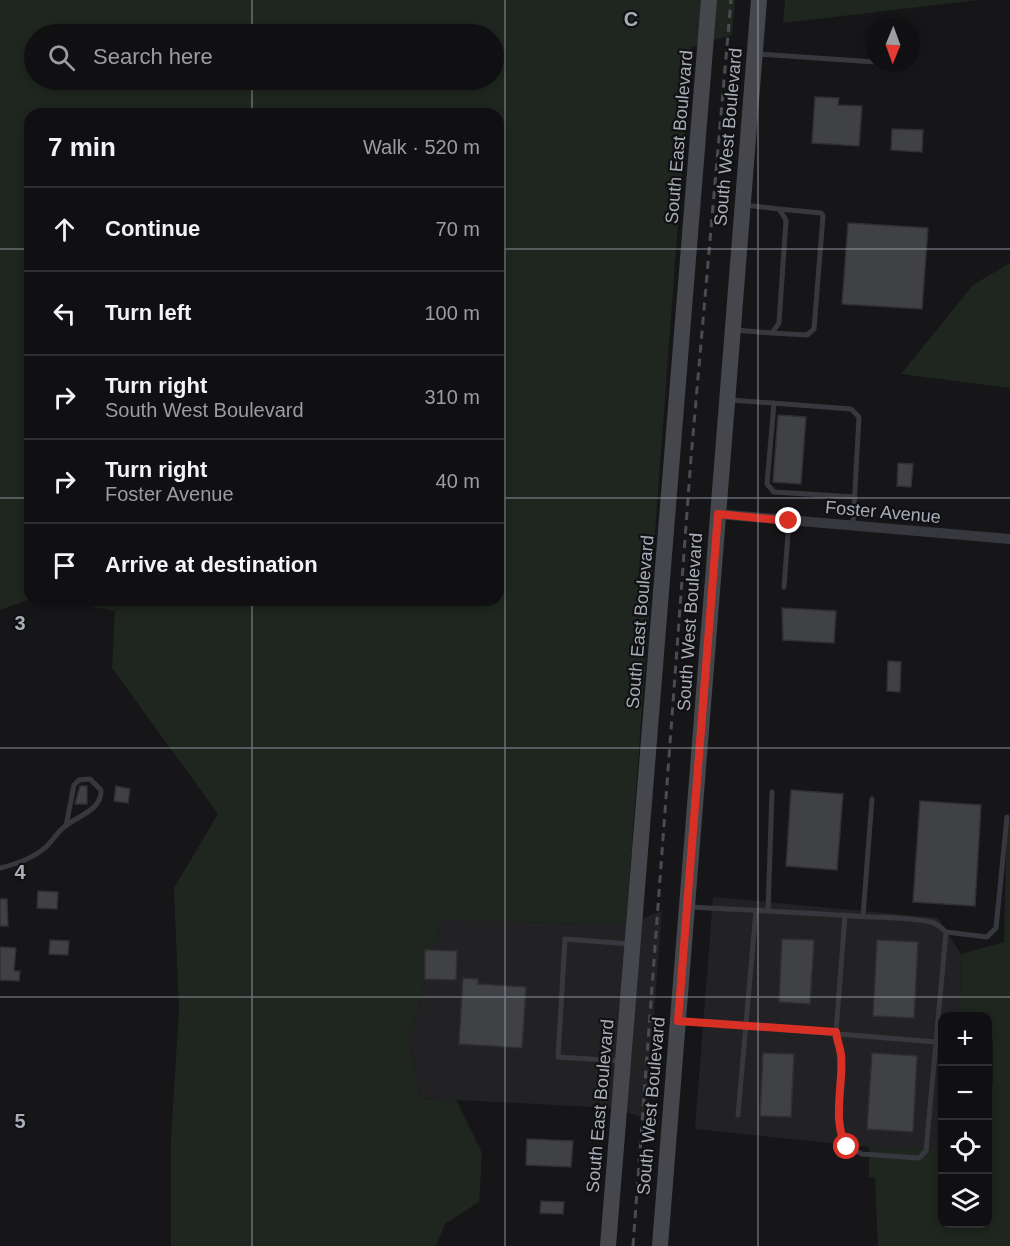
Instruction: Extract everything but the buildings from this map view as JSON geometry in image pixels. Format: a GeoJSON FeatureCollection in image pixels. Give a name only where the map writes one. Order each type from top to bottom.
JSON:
{"type":"FeatureCollection","features":[{"type":"Feature","properties":{"kind":"main road","name":"South East Boulevard"},"geometry":{"type":"LineString","coordinates":[[608,1246],[709,0]]}},
{"type":"Feature","properties":{"kind":"main road","name":"South West Boulevard"},"geometry":{"type":"LineString","coordinates":[[660,1246],[759,0]]}},
{"type":"Feature","properties":{"kind":"street","name":"Foster Avenue"},"geometry":{"type":"LineString","coordinates":[[718,514],[1010,539]]}},
{"type":"Feature","properties":{"kind":"lane"},"geometry":{"type":"LineString","coordinates":[[754,54],[866,61]]}},
{"type":"Feature","properties":{"kind":"lane"},"geometry":{"type":"LineString","coordinates":[[733,330],[807,335],[814,329],[823,216],[820,213],[806,210],[742,205]]}},
{"type":"Feature","properties":{"kind":"lane"},"geometry":{"type":"LineString","coordinates":[[772,333],[779,323],[786,220],[779,209]]}},
{"type":"Feature","properties":{"kind":"lane"},"geometry":{"type":"LineString","coordinates":[[727,399],[851,409],[859,417],[853,526]]}},
{"type":"Feature","properties":{"kind":"lane"},"geometry":{"type":"LineString","coordinates":[[774,403],[767,484],[774,492],[855,497]]}},
{"type":"Feature","properties":{"kind":"lane"},"geometry":{"type":"LineString","coordinates":[[784,587],[789,521]]}},
{"type":"Feature","properties":{"kind":"lane"},"geometry":{"type":"LineString","coordinates":[[0,868],[33,856],[66,825],[99,801],[101,790],[90,779],[79,780],[74,785],[66,825]]}},
{"type":"Feature","properties":{"kind":"lane"},"geometry":{"type":"LineString","coordinates":[[768,911],[772,792]]}},
{"type":"Feature","properties":{"kind":"lane"},"geometry":{"type":"LineString","coordinates":[[863,916],[872,799]]}},
{"type":"Feature","properties":{"kind":"lane"},"geometry":{"type":"LineString","coordinates":[[687,907],[932,922],[946,933],[987,937],[996,928],[1007,816]]}},
{"type":"Feature","properties":{"kind":"lane"},"geometry":{"type":"LineString","coordinates":[[738,1115],[756,910]]}},
{"type":"Feature","properties":{"kind":"lane"},"geometry":{"type":"LineString","coordinates":[[845,915],[836,1032],[841,1055],[840,1121],[843,1141],[847,1147],[862,1154],[914,1158],[924,1155],[946,933]]}},
{"type":"Feature","properties":{"kind":"lane"},"geometry":{"type":"LineString","coordinates":[[623,1061],[558,1058],[565,939],[633,944]]}},
{"type":"Feature","properties":{"kind":"lane"},"geometry":{"type":"LineString","coordinates":[[678,1021],[836,1032],[936,1042]]}},
{"type":"Feature","properties":{"kind":"shaded area"},"geometry":{"type":"Polygon","coordinates":[[[0,0],[735,0],[732,35],[691,47],[626,925],[442,920],[409,1040],[420,1098],[456,1100],[482,1153],[479,1202],[445,1224],[436,1246],[171,1246],[171,1137],[179,1009],[174,888],[218,814],[112,668],[115,611],[90,606],[504,606],[504,108],[24,108],[24,601],[0,610],[0,0]]]}},
{"type":"Feature","properties":{"kind":"shaded area"},"geometry":{"type":"Polygon","coordinates":[[[785,0],[978,0],[783,23],[785,0]]]}},
{"type":"Feature","properties":{"kind":"shaded area"},"geometry":{"type":"Polygon","coordinates":[[[1010,263],[1010,388],[901,374],[973,285],[1010,263]]]}},
{"type":"Feature","properties":{"kind":"shaded area"},"geometry":{"type":"Polygon","coordinates":[[[1007,817],[1010,820],[1010,1246],[878,1246],[875,1178],[869,1177],[869,1147],[938,1149],[938,1228],[992,1228],[992,1012],[964,1012],[960,1008],[961,954],[1004,942],[1007,817]]]}},
{"type":"Feature","properties":{"kind":"shaded area"},"geometry":{"type":"Polygon","coordinates":[[[713,897],[938,918],[961,954],[960,1008],[964,1012],[938,1012],[938,1149],[869,1147],[695,1129],[713,897]]]}},
{"type":"Feature","properties":{"kind":"shaded area"},"geometry":{"type":"Polygon","coordinates":[[[662,911],[646,1118],[611,1108],[420,1098],[409,1040],[442,920],[626,925],[662,911]]]}},
{"type":"Feature","properties":{"kind":"railway"},"geometry":{"type":"LineString","coordinates":[[633,1246],[691,458],[731,0]]}},
{"type":"Feature","properties":{"kind":"route"},"geometry":{"type":"LineString","coordinates":[[789,521],[718,514],[678,1021],[836,1032],[841,1055],[840,1121],[843,1141],[847,1147]]}}]}
